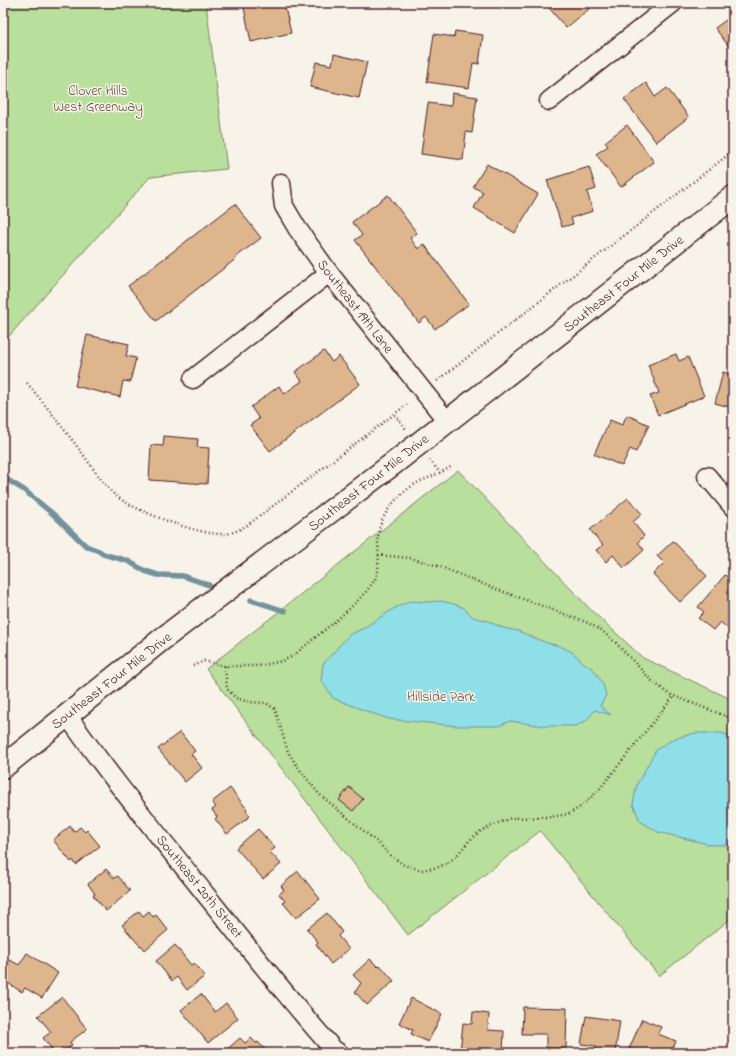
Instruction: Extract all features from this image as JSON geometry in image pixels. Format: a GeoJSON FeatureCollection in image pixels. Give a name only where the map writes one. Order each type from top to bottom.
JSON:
{"type":"FeatureCollection","features":[{"type":"Feature","properties":{"kind":"main road","name":"Southeast Four Mile Drive"},"geometry":{"type":"LineString","coordinates":[[3,767],[161,640],[398,460],[733,197]]}},
{"type":"Feature","properties":{"kind":"street"},"geometry":{"type":"LineString","coordinates":[[549,101],[673,3]]}},
{"type":"Feature","properties":{"kind":"street","name":"Southeast 19th Lane"},"geometry":{"type":"LineString","coordinates":[[281,183],[284,206],[297,228],[329,273],[424,391],[446,421]]}},
{"type":"Feature","properties":{"kind":"street"},"geometry":{"type":"LineString","coordinates":[[193,378],[329,273]]}},
{"type":"Feature","properties":{"kind":"street"},"geometry":{"type":"LineString","coordinates":[[707,476],[733,506]]}},
{"type":"Feature","properties":{"kind":"street","name":"Southeast 20th Street"},"geometry":{"type":"LineString","coordinates":[[67,715],[90,748],[170,849],[303,1014],[334,1050],[339,1053]]}},
{"type":"Feature","properties":{"kind":"path"},"geometry":{"type":"LineString","coordinates":[[27,383],[116,496],[144,511],[183,526],[211,534],[226,534],[244,527],[257,518],[395,415],[733,151]]}},
{"type":"Feature","properties":{"kind":"path"},"geometry":{"type":"LineString","coordinates":[[193,666],[204,661],[226,666],[259,666],[282,661],[293,656],[354,604],[375,580],[378,566],[378,537],[380,525],[390,506],[418,483],[452,466]]}},
{"type":"Feature","properties":{"kind":"path"},"geometry":{"type":"LineString","coordinates":[[378,555],[411,558],[441,566],[493,588],[586,622],[606,634],[638,665],[652,682],[674,696],[733,719]]}},
{"type":"Feature","properties":{"kind":"path"},"geometry":{"type":"LineString","coordinates":[[226,666],[227,689],[236,698],[249,702],[266,703],[275,709],[288,752],[319,794],[377,842],[390,855],[404,865],[422,870],[439,867],[448,863],[479,832],[511,818],[550,817],[568,814],[580,808],[598,791],[674,696]]}},
{"type":"Feature","properties":{"kind":"green space","name":"Clover Hills West Greenway"},"geometry":{"type":"Polygon","coordinates":[[[3,3],[206,3],[227,169],[150,177],[3,343],[3,3]]]}},
{"type":"Feature","properties":{"kind":"green space","name":"Hillside Park"},"geometry":{"type":"Polygon","coordinates":[[[458,470],[590,609],[643,658],[733,700],[733,917],[659,976],[540,831],[408,935],[206,669],[458,470]]]}},
{"type":"Feature","properties":{"kind":"water"},"geometry":{"type":"Polygon","coordinates":[[[410,601],[441,601],[454,604],[464,608],[473,617],[488,621],[503,628],[518,631],[547,643],[560,646],[572,652],[594,670],[603,684],[606,695],[600,706],[611,715],[595,710],[587,720],[576,726],[545,726],[510,721],[499,726],[457,726],[389,719],[333,698],[321,680],[323,664],[349,635],[364,628],[393,609],[410,601]]]}},
{"type":"Feature","properties":{"kind":"water"},"geometry":{"type":"Polygon","coordinates":[[[695,733],[722,733],[733,737],[733,845],[712,845],[658,832],[640,821],[633,804],[637,784],[656,750],[673,739],[695,733]]]}},
{"type":"Feature","properties":{"kind":"building"},"geometry":{"type":"Polygon","coordinates":[[[243,3],[284,3],[291,33],[251,42],[243,3]]]}},
{"type":"Feature","properties":{"kind":"building"},"geometry":{"type":"Polygon","coordinates":[[[545,3],[594,3],[595,4],[566,28],[545,3]]]}},
{"type":"Feature","properties":{"kind":"building"},"geometry":{"type":"Polygon","coordinates":[[[733,15],[733,52],[715,28],[733,15]]]}},
{"type":"Feature","properties":{"kind":"building"},"geometry":{"type":"Polygon","coordinates":[[[455,31],[483,35],[479,64],[473,63],[469,88],[427,82],[434,34],[454,37],[455,31]]]}},
{"type":"Feature","properties":{"kind":"building"},"geometry":{"type":"Polygon","coordinates":[[[334,54],[367,62],[359,98],[310,87],[316,62],[332,65],[334,54]]]}},
{"type":"Feature","properties":{"kind":"building"},"geometry":{"type":"Polygon","coordinates":[[[646,83],[655,97],[667,88],[689,117],[656,142],[624,99],[646,83]]]}},
{"type":"Feature","properties":{"kind":"building"},"geometry":{"type":"Polygon","coordinates":[[[452,93],[477,97],[472,133],[466,132],[463,160],[421,154],[428,103],[451,106],[452,93]]]}},
{"type":"Feature","properties":{"kind":"building"},"geometry":{"type":"Polygon","coordinates":[[[627,125],[654,162],[621,187],[596,154],[608,146],[605,142],[627,125]]]}},
{"type":"Feature","properties":{"kind":"building"},"geometry":{"type":"Polygon","coordinates":[[[487,164],[538,194],[515,233],[474,208],[483,192],[473,187],[487,164]]]}},
{"type":"Feature","properties":{"kind":"building"},"geometry":{"type":"Polygon","coordinates":[[[589,167],[596,189],[587,192],[593,211],[571,218],[573,224],[562,227],[547,180],[589,167]]]}},
{"type":"Feature","properties":{"kind":"building"},"geometry":{"type":"Polygon","coordinates":[[[388,195],[417,233],[410,238],[418,249],[424,244],[469,304],[435,329],[426,317],[419,323],[355,240],[362,235],[352,222],[388,195]]]}},
{"type":"Feature","properties":{"kind":"building"},"geometry":{"type":"Polygon","coordinates":[[[235,204],[261,238],[156,321],[128,286],[235,204]]]}},
{"type":"Feature","properties":{"kind":"building"},"geometry":{"type":"Polygon","coordinates":[[[87,335],[129,344],[126,356],[136,358],[130,382],[123,381],[120,397],[75,386],[87,335]]]}},
{"type":"Feature","properties":{"kind":"building"},"geometry":{"type":"Polygon","coordinates":[[[324,351],[332,362],[339,356],[360,384],[270,451],[250,425],[259,419],[251,407],[279,386],[284,394],[302,381],[295,372],[324,351]]]}},
{"type":"Feature","properties":{"kind":"building"},"geometry":{"type":"Polygon","coordinates":[[[676,354],[679,361],[688,357],[704,396],[658,415],[650,396],[659,393],[648,365],[676,354]]]}},
{"type":"Feature","properties":{"kind":"building"},"geometry":{"type":"Polygon","coordinates":[[[723,372],[733,375],[733,408],[715,403],[723,372]]]}},
{"type":"Feature","properties":{"kind":"building"},"geometry":{"type":"Polygon","coordinates":[[[627,415],[649,425],[636,452],[630,449],[622,466],[594,454],[610,420],[622,425],[627,415]]]}},
{"type":"Feature","properties":{"kind":"building"},"geometry":{"type":"Polygon","coordinates":[[[164,436],[198,439],[197,447],[209,448],[207,484],[149,480],[151,445],[163,446],[164,436]]]}},
{"type":"Feature","properties":{"kind":"building"},"geometry":{"type":"Polygon","coordinates":[[[628,498],[642,514],[633,522],[644,536],[638,542],[644,550],[624,568],[613,555],[606,562],[596,550],[603,545],[590,530],[628,498]]]}},
{"type":"Feature","properties":{"kind":"building"},"geometry":{"type":"Polygon","coordinates":[[[673,541],[707,576],[680,602],[653,574],[664,563],[657,556],[673,541]]]}},
{"type":"Feature","properties":{"kind":"building"},"geometry":{"type":"Polygon","coordinates":[[[725,575],[733,582],[733,627],[730,630],[720,622],[713,630],[698,618],[704,612],[698,607],[725,575]]]}},
{"type":"Feature","properties":{"kind":"building"},"geometry":{"type":"Polygon","coordinates":[[[180,732],[195,751],[191,754],[202,768],[185,782],[158,749],[180,732]]]}},
{"type":"Feature","properties":{"kind":"building"},"geometry":{"type":"Polygon","coordinates":[[[349,787],[363,799],[353,811],[339,800],[349,787]]]}},
{"type":"Feature","properties":{"kind":"building"},"geometry":{"type":"Polygon","coordinates":[[[230,788],[247,809],[246,810],[250,816],[227,834],[215,819],[217,817],[212,810],[216,807],[212,802],[230,788]]]}},
{"type":"Feature","properties":{"kind":"building"},"geometry":{"type":"Polygon","coordinates":[[[70,826],[74,832],[80,827],[85,832],[87,830],[100,846],[76,865],[73,860],[71,862],[53,840],[70,826]]]}},
{"type":"Feature","properties":{"kind":"building"},"geometry":{"type":"Polygon","coordinates":[[[258,829],[275,848],[270,852],[281,864],[263,879],[236,848],[258,829]]]}},
{"type":"Feature","properties":{"kind":"building"},"geometry":{"type":"Polygon","coordinates":[[[106,869],[114,878],[118,876],[130,891],[106,911],[93,895],[95,894],[88,884],[106,869]]]}},
{"type":"Feature","properties":{"kind":"building"},"geometry":{"type":"Polygon","coordinates":[[[298,871],[320,899],[296,918],[283,903],[285,901],[279,894],[284,890],[281,886],[298,871]]]}},
{"type":"Feature","properties":{"kind":"building"},"geometry":{"type":"Polygon","coordinates":[[[139,911],[143,916],[149,911],[153,917],[156,915],[168,930],[145,950],[122,925],[139,911]]]}},
{"type":"Feature","properties":{"kind":"building"},"geometry":{"type":"Polygon","coordinates":[[[327,913],[342,932],[338,936],[349,949],[331,964],[316,944],[318,942],[307,929],[327,913]]]}},
{"type":"Feature","properties":{"kind":"building"},"geometry":{"type":"Polygon","coordinates":[[[175,945],[191,965],[194,963],[205,976],[187,990],[177,977],[172,981],[156,961],[175,945]]]}},
{"type":"Feature","properties":{"kind":"building"},"geometry":{"type":"Polygon","coordinates":[[[27,953],[58,973],[42,998],[25,988],[22,992],[3,980],[3,970],[10,960],[19,965],[27,953]]]}},
{"type":"Feature","properties":{"kind":"building"},"geometry":{"type":"Polygon","coordinates":[[[370,959],[378,967],[380,965],[394,981],[367,1005],[355,992],[361,983],[353,975],[370,959]]]}},
{"type":"Feature","properties":{"kind":"building"},"geometry":{"type":"Polygon","coordinates":[[[201,994],[215,1012],[226,1003],[238,1018],[208,1043],[181,1010],[201,994]]]}},
{"type":"Feature","properties":{"kind":"building"},"geometry":{"type":"Polygon","coordinates":[[[62,997],[87,1029],[70,1042],[72,1045],[63,1053],[55,1053],[43,1038],[51,1032],[38,1016],[62,997]]]}},
{"type":"Feature","properties":{"kind":"building"},"geometry":{"type":"Polygon","coordinates":[[[411,998],[442,1014],[428,1042],[411,1034],[413,1030],[399,1023],[411,998]]]}},
{"type":"Feature","properties":{"kind":"building"},"geometry":{"type":"Polygon","coordinates":[[[523,1007],[567,1008],[566,1048],[546,1048],[546,1034],[522,1034],[523,1007]]]}},
{"type":"Feature","properties":{"kind":"building"},"geometry":{"type":"Polygon","coordinates":[[[473,1012],[489,1014],[488,1030],[504,1031],[503,1053],[460,1052],[463,1023],[472,1024],[473,1012]]]}},
{"type":"Feature","properties":{"kind":"building"},"geometry":{"type":"Polygon","coordinates":[[[586,1016],[620,1021],[615,1053],[595,1051],[596,1046],[581,1044],[586,1016]]]}},
{"type":"Feature","properties":{"kind":"building"},"geometry":{"type":"Polygon","coordinates":[[[642,1019],[661,1027],[658,1034],[676,1041],[671,1053],[639,1053],[629,1049],[642,1019]]]}},
{"type":"Feature","properties":{"kind":"building"},"geometry":{"type":"Polygon","coordinates":[[[240,1038],[245,1043],[251,1038],[256,1043],[258,1042],[268,1053],[224,1052],[240,1038]]]}},
{"type":"Feature","properties":{"kind":"waterway"},"geometry":{"type":"LineString","coordinates":[[3,477],[24,490],[53,514],[86,546],[103,554],[128,561],[145,571],[158,575],[183,576],[209,585]]}},
{"type":"Feature","properties":{"kind":"waterway"},"geometry":{"type":"LineString","coordinates":[[251,600],[285,611]]}}]}
